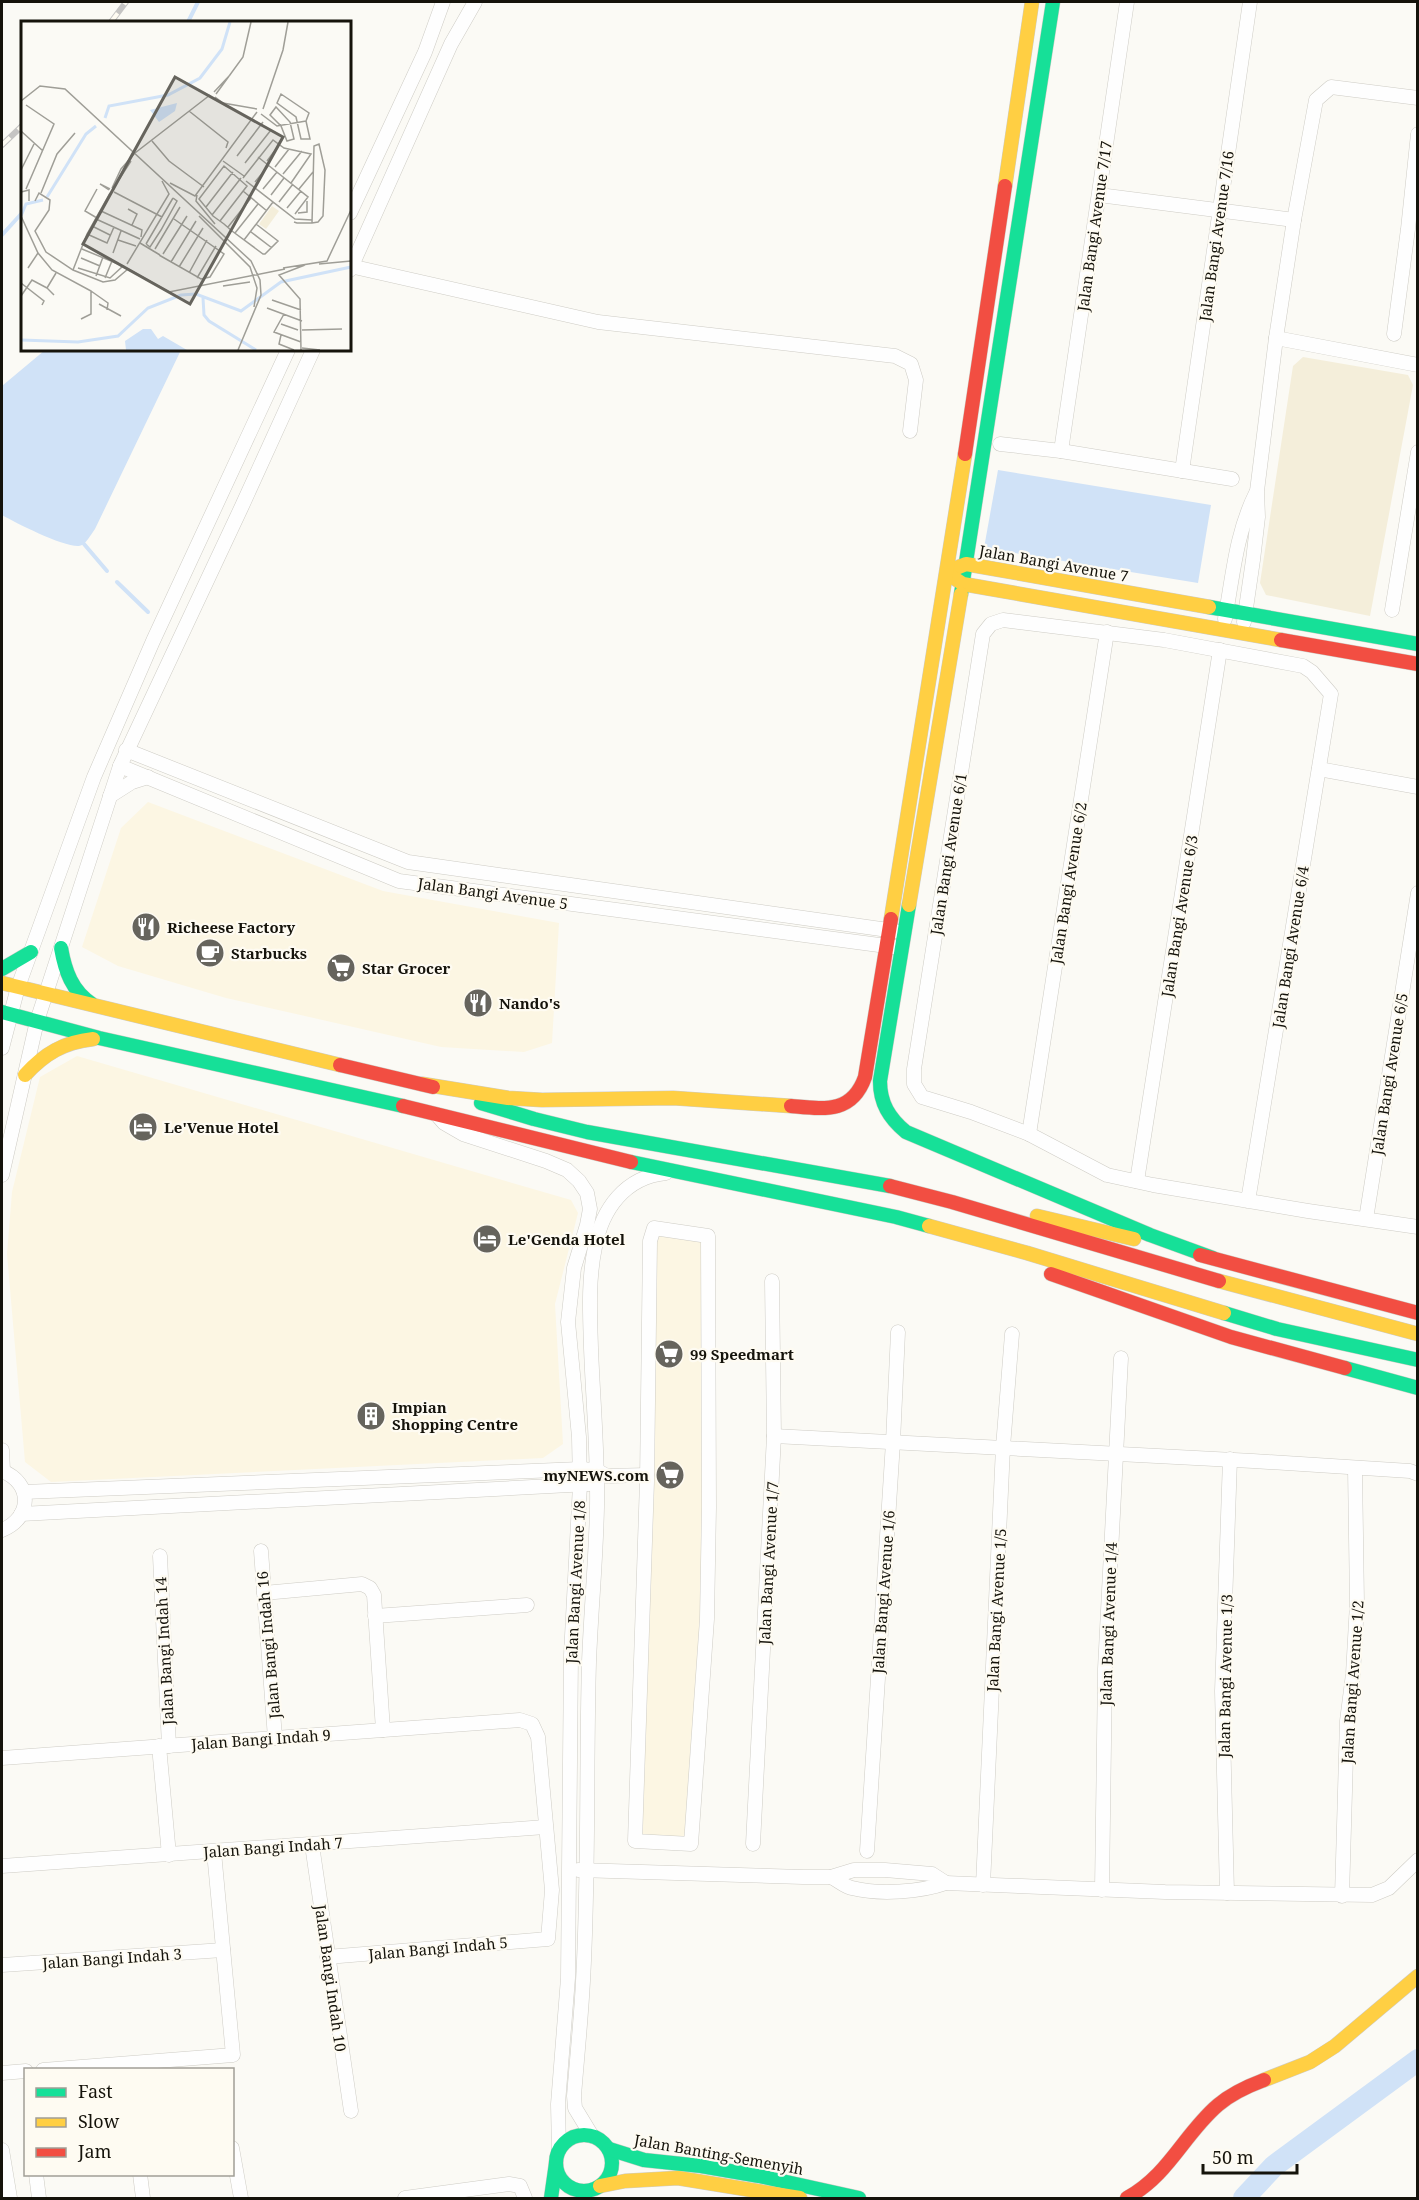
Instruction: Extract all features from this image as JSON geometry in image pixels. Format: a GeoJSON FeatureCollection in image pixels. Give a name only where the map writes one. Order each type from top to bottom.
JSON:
{"type":"FeatureCollection","features":[{"type":"Feature","properties":{"kind":"main road"},"geometry":{"type":"LineString","coordinates":[[2,983],[422,1084],[508,1098],[531,1100],[673,1098],[835,1108],[850,1101],[861,1091],[947,573],[1032,2]]}},
{"type":"Feature","properties":{"kind":"main road"},"geometry":{"type":"LineString","coordinates":[[1053,2],[963,584],[879,1095],[884,1109],[896,1125],[918,1138],[1150,1235],[1213,1258]]}},
{"type":"Feature","properties":{"kind":"main road","name":"Jalan Bangi Avenue 7"},"geometry":{"type":"LineString","coordinates":[[947,573],[966,564],[1418,644]]}},
{"type":"Feature","properties":{"kind":"main road"},"geometry":{"type":"LineString","coordinates":[[947,573],[963,584],[1418,664]]}},
{"type":"Feature","properties":{"kind":"main road"},"geometry":{"type":"LineString","coordinates":[[62,948],[63,964],[75,990],[84,1000],[101,1008]]}},
{"type":"Feature","properties":{"kind":"main road"},"geometry":{"type":"LineString","coordinates":[[2,969],[31,952]]}},
{"type":"Feature","properties":{"kind":"main road"},"geometry":{"type":"LineString","coordinates":[[6,1013],[99,1038],[436,1114],[548,1143],[680,1173],[896,1217],[1027,1253],[1277,1329],[1418,1360]]}},
{"type":"Feature","properties":{"kind":"main road"},"geometry":{"type":"LineString","coordinates":[[25,1075],[48,1052],[64,1044],[99,1038]]}},
{"type":"Feature","properties":{"kind":"main road"},"geometry":{"type":"LineString","coordinates":[[422,1084],[513,1114],[567,1128],[658,1146],[790,1166],[1025,1213],[1213,1258],[1418,1313]]}},
{"type":"Feature","properties":{"kind":"main road"},"geometry":{"type":"LineString","coordinates":[[913,1191],[1337,1315],[1418,1334]]}},
{"type":"Feature","properties":{"kind":"main road"},"geometry":{"type":"LineString","coordinates":[[896,1217],[997,1256],[1190,1324],[1418,1388]]}},
{"type":"Feature","properties":{"kind":"main road"},"geometry":{"type":"LineString","coordinates":[[1127,2199],[1157,2176],[1220,2103],[1240,2090],[1322,2056],[1418,1976]]}},
{"type":"Feature","properties":{"kind":"main road"},"geometry":{"type":"LineString","coordinates":[[551,2199],[558,2155],[573,2137],[592,2136],[602,2140],[609,2149],[612,2169],[608,2179],[589,2192],[576,2190],[564,2183],[558,2172],[558,2155]]}},
{"type":"Feature","properties":{"kind":"main road","name":"Jalan Banting-Semenyih"},"geometry":{"type":"LineString","coordinates":[[609,2149],[644,2160],[701,2166],[759,2176],[860,2199]]}},
{"type":"Feature","properties":{"kind":"main road","name":"Jalan Banting-Semenyih"},"geometry":{"type":"LineString","coordinates":[[589,2192],[625,2181],[678,2178],[800,2199]]}},
{"type":"Feature","properties":{"kind":"street"},"geometry":{"type":"LineString","coordinates":[[351,211],[425,52],[443,2]]}},
{"type":"Feature","properties":{"kind":"street"},"geometry":{"type":"LineString","coordinates":[[351,266],[451,44],[475,2]]}},
{"type":"Feature","properties":{"kind":"street","name":"Jalan Bangi Avenue 7/17"},"geometry":{"type":"LineString","coordinates":[[1061,451],[1127,2]]}},
{"type":"Feature","properties":{"kind":"street","name":"Jalan Bangi Avenue 7/16"},"geometry":{"type":"LineString","coordinates":[[1182,471],[1250,2]]}},
{"type":"Feature","properties":{"kind":"street"},"geometry":{"type":"LineString","coordinates":[[1242,633],[1258,517],[1257,491],[1276,338],[1294,220],[1316,100],[1331,87],[1418,98]]}},
{"type":"Feature","properties":{"kind":"street"},"geometry":{"type":"LineString","coordinates":[[1394,334],[1418,134]]}},
{"type":"Feature","properties":{"kind":"street"},"geometry":{"type":"LineString","coordinates":[[1099,195],[1294,220]]}},
{"type":"Feature","properties":{"kind":"street"},"geometry":{"type":"LineString","coordinates":[[351,268],[598,322],[895,356],[911,364],[916,380],[910,431]]}},
{"type":"Feature","properties":{"kind":"street"},"geometry":{"type":"LineString","coordinates":[[1276,338],[1418,364]]}},
{"type":"Feature","properties":{"kind":"street"},"geometry":{"type":"LineString","coordinates":[[2,1048],[6,1013],[18,987],[94,777],[288,351]]}},
{"type":"Feature","properties":{"kind":"street"},"geometry":{"type":"LineString","coordinates":[[94,777],[126,750],[313,351]]}},
{"type":"Feature","properties":{"kind":"street"},"geometry":{"type":"LineString","coordinates":[[1000,444],[1061,451],[1232,479]]}},
{"type":"Feature","properties":{"kind":"street"},"geometry":{"type":"LineString","coordinates":[[1392,610],[1418,452]]}},
{"type":"Feature","properties":{"kind":"street"},"geometry":{"type":"LineString","coordinates":[[1223,630],[1234,555],[1246,514],[1257,491]]}},
{"type":"Feature","properties":{"kind":"street"},"geometry":{"type":"LineString","coordinates":[[169,608],[189,618]]}},
{"type":"Feature","properties":{"kind":"street","name":"Jalan Bangi Avenue 6/1"},"geometry":{"type":"LineString","coordinates":[[1029,1134],[971,1112],[922,1097],[914,1084],[914,1068],[983,634],[991,624],[1003,620],[1107,632]]}},
{"type":"Feature","properties":{"kind":"street"},"geometry":{"type":"LineString","coordinates":[[1107,632],[1220,650]]}},
{"type":"Feature","properties":{"kind":"street","name":"Jalan Bangi Avenue 6/2"},"geometry":{"type":"LineString","coordinates":[[1029,1134],[1107,632]]}},
{"type":"Feature","properties":{"kind":"street","name":"Jalan Bangi Avenue 6/4"},"geometry":{"type":"LineString","coordinates":[[1220,650],[1303,666],[1312,672],[1331,694],[1248,1201]]}},
{"type":"Feature","properties":{"kind":"street","name":"Jalan Bangi Avenue 6/3"},"geometry":{"type":"LineString","coordinates":[[1137,1181],[1220,650]]}},
{"type":"Feature","properties":{"kind":"street"},"geometry":{"type":"LineString","coordinates":[[2,1175],[37,1021],[110,796],[119,720]]}},
{"type":"Feature","properties":{"kind":"street"},"geometry":{"type":"LineString","coordinates":[[137,727],[149,759]]}},
{"type":"Feature","properties":{"kind":"street","name":"Jalan Bangi Avenue 5"},"geometry":{"type":"LineString","coordinates":[[126,750],[408,862],[904,932]]}},
{"type":"Feature","properties":{"kind":"street","name":"Jalan Bangi Avenue 5"},"geometry":{"type":"LineString","coordinates":[[116,760],[148,777],[399,880],[902,948]]}},
{"type":"Feature","properties":{"kind":"street"},"geometry":{"type":"LineString","coordinates":[[1319,769],[1418,788]]}},
{"type":"Feature","properties":{"kind":"street"},"geometry":{"type":"LineString","coordinates":[[110,796],[132,782],[148,777]]}},
{"type":"Feature","properties":{"kind":"street","name":"Jalan Bangi Avenue 6/5"},"geometry":{"type":"LineString","coordinates":[[1366,1219],[1418,893]]}},
{"type":"Feature","properties":{"kind":"street","name":"Jalan Bangi Avenue 1/8"},"geometry":{"type":"LineString","coordinates":[[436,1114],[444,1123],[463,1134],[567,1170],[579,1181],[587,1193],[590,1209],[574,1268],[568,1322],[579,1437],[580,1485],[571,1655],[568,1978],[558,2104],[558,2155]]}},
{"type":"Feature","properties":{"kind":"street"},"geometry":{"type":"LineString","coordinates":[[1029,1134],[1107,1175],[1248,1201],[1418,1227]]}},
{"type":"Feature","properties":{"kind":"street","name":"Jalan Bangi Avenue 1/8"},"geometry":{"type":"LineString","coordinates":[[592,2136],[575,2108],[574,2096],[583,1980],[589,1660],[600,1476],[590,1317],[591,1275],[595,1247],[611,1204],[624,1190],[651,1175],[680,1173]]}},
{"type":"Feature","properties":{"kind":"street"},"geometry":{"type":"LineString","coordinates":[[654,1228],[708,1236],[707,1619],[692,1844],[635,1841],[647,1475],[650,1241],[654,1228]]}},
{"type":"Feature","properties":{"kind":"street","name":"Jalan Bangi Avenue 1/7"},"geometry":{"type":"LineString","coordinates":[[753,1844],[774,1436],[772,1281]]}},
{"type":"Feature","properties":{"kind":"street","name":"Jalan Bangi Avenue 1/6"},"geometry":{"type":"LineString","coordinates":[[867,1851],[893,1442],[897,1332]]}},
{"type":"Feature","properties":{"kind":"street","name":"Jalan Bangi Avenue 1/5"},"geometry":{"type":"LineString","coordinates":[[983,1885],[1003,1447],[1012,1334]]}},
{"type":"Feature","properties":{"kind":"street","name":"Jalan Bangi Avenue 1/4"},"geometry":{"type":"LineString","coordinates":[[1102,1890],[1105,1669],[1114,1453],[1121,1358]]}},
{"type":"Feature","properties":{"kind":"street"},"geometry":{"type":"LineString","coordinates":[[774,1436],[1230,1459],[1418,1474]]}},
{"type":"Feature","properties":{"kind":"street"},"geometry":{"type":"LineString","coordinates":[[2,1450],[2,1471],[20,1483],[24,1492],[24,1507],[21,1514],[16,1521],[2,1530]]}},
{"type":"Feature","properties":{"kind":"street","name":"Jalan Bangi Avenue 1/3"},"geometry":{"type":"LineString","coordinates":[[1227,1893],[1222,1691],[1230,1459]]}},
{"type":"Feature","properties":{"kind":"street","name":"Jalan Bangi Avenue 1/2"},"geometry":{"type":"LineString","coordinates":[[1342,1896],[1347,1721],[1353,1674],[1357,1604],[1355,1468]]}},
{"type":"Feature","properties":{"kind":"street"},"geometry":{"type":"LineString","coordinates":[[24,1492],[580,1469],[600,1476],[647,1475]]}},
{"type":"Feature","properties":{"kind":"street"},"geometry":{"type":"LineString","coordinates":[[21,1514],[580,1485],[600,1476]]}},
{"type":"Feature","properties":{"kind":"street","name":"Jalan Bangi Indah 16"},"geometry":{"type":"LineString","coordinates":[[261,1551],[275,1738]]}},
{"type":"Feature","properties":{"kind":"street","name":"Jalan Bangi Indah 14"},"geometry":{"type":"LineString","coordinates":[[160,1556],[169,1855]]}},
{"type":"Feature","properties":{"kind":"street"},"geometry":{"type":"LineString","coordinates":[[264,1593],[362,1584],[370,1588],[374,1595],[383,1730]]}},
{"type":"Feature","properties":{"kind":"street"},"geometry":{"type":"LineString","coordinates":[[375,1617],[527,1605]]}},
{"type":"Feature","properties":{"kind":"street","name":"Jalan Bangi Indah 9"},"geometry":{"type":"LineString","coordinates":[[2,1758],[520,1720],[532,1724],[538,1737],[545,1827]]}},
{"type":"Feature","properties":{"kind":"street","name":"Jalan Bangi Indah 7"},"geometry":{"type":"LineString","coordinates":[[2,1866],[545,1827]]}},
{"type":"Feature","properties":{"kind":"street","name":"Jalan Bangi Indah 5"},"geometry":{"type":"LineString","coordinates":[[327,1957],[548,1939],[552,1890],[545,1827]]}},
{"type":"Feature","properties":{"kind":"street","name":"Jalan Bangi Indah 10"},"geometry":{"type":"LineString","coordinates":[[312,1845],[351,2111]]}},
{"type":"Feature","properties":{"kind":"street"},"geometry":{"type":"LineString","coordinates":[[85,2068],[216,2063],[233,2055],[214,1852]]}},
{"type":"Feature","properties":{"kind":"street"},"geometry":{"type":"LineString","coordinates":[[831,1877],[851,1888],[885,1891],[928,1890],[946,1883],[1102,1890],[1342,1896],[1379,1893],[1389,1888],[1418,1860]]}},
{"type":"Feature","properties":{"kind":"street"},"geometry":{"type":"LineString","coordinates":[[570,1870],[831,1877],[854,1870],[885,1870],[932,1875],[946,1883]]}},
{"type":"Feature","properties":{"kind":"street","name":"Jalan Bangi Indah 3"},"geometry":{"type":"LineString","coordinates":[[2,1965],[223,1950]]}},
{"type":"Feature","properties":{"kind":"street"},"geometry":{"type":"LineString","coordinates":[[2,2073],[24,2075]]}},
{"type":"Feature","properties":{"kind":"street"},"geometry":{"type":"LineString","coordinates":[[2,2150],[10,2199]]}},
{"type":"Feature","properties":{"kind":"street"},"geometry":{"type":"LineString","coordinates":[[234,2159],[241,2199]]}},
{"type":"Feature","properties":{"kind":"street"},"geometry":{"type":"LineString","coordinates":[[36,2176],[39,2199]]}},
{"type":"Feature","properties":{"kind":"street"},"geometry":{"type":"LineString","coordinates":[[140,2176],[143,2199]]}},
{"type":"Feature","properties":{"kind":"street"},"geometry":{"type":"LineString","coordinates":[[405,2199],[509,2184],[522,2192]]}},
{"type":"Feature","properties":{"kind":"shaded area"},"geometry":{"type":"Polygon","coordinates":[[[1303,357],[1408,375],[1413,385],[1370,616],[1266,595],[1260,583],[1293,366],[1303,357]]]}},
{"type":"Feature","properties":{"kind":"shaded area"},"geometry":{"type":"Polygon","coordinates":[[[148,802],[383,891],[559,923],[552,1043],[524,1052],[441,1047],[226,998],[118,966],[82,947],[121,828],[148,802]]]}},
{"type":"Feature","properties":{"kind":"shaded area"},"geometry":{"type":"Polygon","coordinates":[[[77,1056],[571,1200],[578,1213],[555,1304],[563,1444],[543,1458],[51,1482],[25,1462],[7,1254],[12,1192],[40,1077],[77,1056]]]}},
{"type":"Feature","properties":{"kind":"shaded area"},"geometry":{"type":"Polygon","coordinates":[[[660,1234],[704,1240],[705,1488],[701,1638],[687,1840],[641,1837],[655,1243],[660,1234]]]}},
{"type":"Feature","properties":{"kind":"water"},"geometry":{"type":"Polygon","coordinates":[[[44,351],[181,351],[95,529],[86,542],[79,546],[51,539],[2,515],[2,386],[44,351]]]}},
{"type":"Feature","properties":{"kind":"water"},"geometry":{"type":"Polygon","coordinates":[[[998,470],[1211,505],[1198,583],[984,548],[998,470]]]}},
{"type":"Feature","properties":{"kind":"waterway"},"geometry":{"type":"LineString","coordinates":[[188,21],[198,2]]}},
{"type":"Feature","properties":{"kind":"waterway"},"geometry":{"type":"LineString","coordinates":[[2,235],[21,214]]}},
{"type":"Feature","properties":{"kind":"waterway"},"geometry":{"type":"LineString","coordinates":[[84,544],[107,571]]}},
{"type":"Feature","properties":{"kind":"waterway"},"geometry":{"type":"LineString","coordinates":[[117,582],[148,612]]}},
{"type":"Feature","properties":{"kind":"waterway"},"geometry":{"type":"LineString","coordinates":[[1244,2198],[1274,2166],[1418,2060]]}},
{"type":"Feature","properties":{"kind":"railway"},"geometry":{"type":"LineString","coordinates":[[112,21],[126,2]]}},
{"type":"Feature","properties":{"kind":"railway"},"geometry":{"type":"LineString","coordinates":[[2,145],[21,127]]}},
{"type":"Feature","properties":{"kind":"traffic: fast"},"geometry":{"type":"LineString","coordinates":[[961,594],[1053,2]]}},
{"type":"Feature","properties":{"kind":"traffic: fast"},"geometry":{"type":"LineString","coordinates":[[1209,607],[1418,644]]}},
{"type":"Feature","properties":{"kind":"traffic: fast"},"geometry":{"type":"LineString","coordinates":[[909,905],[880,1081],[884,1103],[895,1121],[906,1132],[1150,1235],[1213,1258]]}},
{"type":"Feature","properties":{"kind":"traffic: fast"},"geometry":{"type":"LineString","coordinates":[[61,948],[70,980],[79,993],[92,1004]]}},
{"type":"Feature","properties":{"kind":"traffic: fast"},"geometry":{"type":"LineString","coordinates":[[2,969],[31,952]]}},
{"type":"Feature","properties":{"kind":"traffic: fast"},"geometry":{"type":"LineString","coordinates":[[2,1012],[99,1038],[403,1106]]}},
{"type":"Feature","properties":{"kind":"traffic: fast"},"geometry":{"type":"LineString","coordinates":[[481,1103],[587,1132],[890,1186]]}},
{"type":"Feature","properties":{"kind":"traffic: fast"},"geometry":{"type":"LineString","coordinates":[[631,1162],[896,1217],[929,1226]]}},
{"type":"Feature","properties":{"kind":"traffic: fast"},"geometry":{"type":"LineString","coordinates":[[1224,1313],[1277,1329],[1418,1360]]}},
{"type":"Feature","properties":{"kind":"traffic: fast"},"geometry":{"type":"LineString","coordinates":[[1345,1368],[1418,1388]]}},
{"type":"Feature","properties":{"kind":"traffic: fast"},"geometry":{"type":"LineString","coordinates":[[584,2135],[595,2137],[604,2143],[610,2152],[612,2163],[610,2174],[604,2183],[595,2189],[584,2191],[573,2189],[564,2183],[558,2174],[556,2163],[558,2152],[564,2143],[573,2137],[584,2135]]}},
{"type":"Feature","properties":{"kind":"traffic: fast"},"geometry":{"type":"LineString","coordinates":[[609,2149],[644,2160],[701,2166],[759,2176],[859,2198]]}},
{"type":"Feature","properties":{"kind":"traffic: fast"},"geometry":{"type":"LineString","coordinates":[[551,2198],[556,2163]]}},
{"type":"Feature","properties":{"kind":"traffic: slow"},"geometry":{"type":"LineString","coordinates":[[1005,186],[1032,2]]}},
{"type":"Feature","properties":{"kind":"traffic: slow"},"geometry":{"type":"LineString","coordinates":[[891,919],[965,454]]}},
{"type":"Feature","properties":{"kind":"traffic: slow"},"geometry":{"type":"LineString","coordinates":[[954,569],[966,564],[1209,607]]}},
{"type":"Feature","properties":{"kind":"traffic: slow"},"geometry":{"type":"LineString","coordinates":[[951,576],[963,584],[1281,640]]}},
{"type":"Feature","properties":{"kind":"traffic: slow"},"geometry":{"type":"LineString","coordinates":[[909,905],[961,594]]}},
{"type":"Feature","properties":{"kind":"traffic: slow"},"geometry":{"type":"LineString","coordinates":[[2,983],[340,1065]]}},
{"type":"Feature","properties":{"kind":"traffic: slow"},"geometry":{"type":"LineString","coordinates":[[25,1075],[55,1050],[93,1039]]}},
{"type":"Feature","properties":{"kind":"traffic: slow"},"geometry":{"type":"LineString","coordinates":[[422,1084],[508,1098],[542,1100],[673,1098],[791,1106]]}},
{"type":"Feature","properties":{"kind":"traffic: slow"},"geometry":{"type":"LineString","coordinates":[[1037,1216],[1134,1239]]}},
{"type":"Feature","properties":{"kind":"traffic: slow"},"geometry":{"type":"LineString","coordinates":[[929,1226],[1027,1253],[1224,1313]]}},
{"type":"Feature","properties":{"kind":"traffic: slow"},"geometry":{"type":"LineString","coordinates":[[1219,1281],[1418,1334]]}},
{"type":"Feature","properties":{"kind":"traffic: slow"},"geometry":{"type":"LineString","coordinates":[[1264,2080],[1310,2062],[1335,2046],[1418,1976]]}},
{"type":"Feature","properties":{"kind":"traffic: slow"},"geometry":{"type":"LineString","coordinates":[[600,2186],[625,2181],[678,2178],[800,2198]]}},
{"type":"Feature","properties":{"kind":"traffic: jam"},"geometry":{"type":"LineString","coordinates":[[965,454],[1005,186]]}},
{"type":"Feature","properties":{"kind":"traffic: jam"},"geometry":{"type":"LineString","coordinates":[[1281,640],[1418,664]]}},
{"type":"Feature","properties":{"kind":"traffic: jam"},"geometry":{"type":"LineString","coordinates":[[791,1106],[815,1108],[836,1106],[853,1098],[859,1089],[865,1077],[891,919]]}},
{"type":"Feature","properties":{"kind":"traffic: jam"},"geometry":{"type":"LineString","coordinates":[[340,1065],[433,1087]]}},
{"type":"Feature","properties":{"kind":"traffic: jam"},"geometry":{"type":"LineString","coordinates":[[403,1106],[631,1162]]}},
{"type":"Feature","properties":{"kind":"traffic: jam"},"geometry":{"type":"LineString","coordinates":[[890,1186],[952,1202],[1219,1281]]}},
{"type":"Feature","properties":{"kind":"traffic: jam"},"geometry":{"type":"LineString","coordinates":[[1200,1255],[1418,1313]]}},
{"type":"Feature","properties":{"kind":"traffic: jam"},"geometry":{"type":"LineString","coordinates":[[1051,1274],[1231,1337],[1345,1368]]}},
{"type":"Feature","properties":{"kind":"traffic: jam"},"geometry":{"type":"LineString","coordinates":[[1127,2198],[1154,2178],[1218,2105],[1240,2090],[1264,2080]]}},
{"type":"Feature","properties":{"kind":"place","name":"Richeese Factory"},"geometry":{"type":"Point","coordinates":[146,927]}},
{"type":"Feature","properties":{"kind":"place","name":"Starbucks"},"geometry":{"type":"Point","coordinates":[210,953]}},
{"type":"Feature","properties":{"kind":"place","name":"Star Grocer"},"geometry":{"type":"Point","coordinates":[341,968]}},
{"type":"Feature","properties":{"kind":"place","name":"Nando's"},"geometry":{"type":"Point","coordinates":[478,1003]}},
{"type":"Feature","properties":{"kind":"place","name":"Le'Venue Hotel"},"geometry":{"type":"Point","coordinates":[143,1127]}},
{"type":"Feature","properties":{"kind":"place","name":"Le'Genda Hotel"},"geometry":{"type":"Point","coordinates":[487,1239]}},
{"type":"Feature","properties":{"kind":"place","name":"99 Speedmart"},"geometry":{"type":"Point","coordinates":[669,1354]}},
{"type":"Feature","properties":{"kind":"place","name":"Impian Shopping Centre"},"geometry":{"type":"Point","coordinates":[371,1416]}},
{"type":"Feature","properties":{"kind":"place","name":"myNEWS.com"},"geometry":{"type":"Point","coordinates":[670,1475]}}]}
